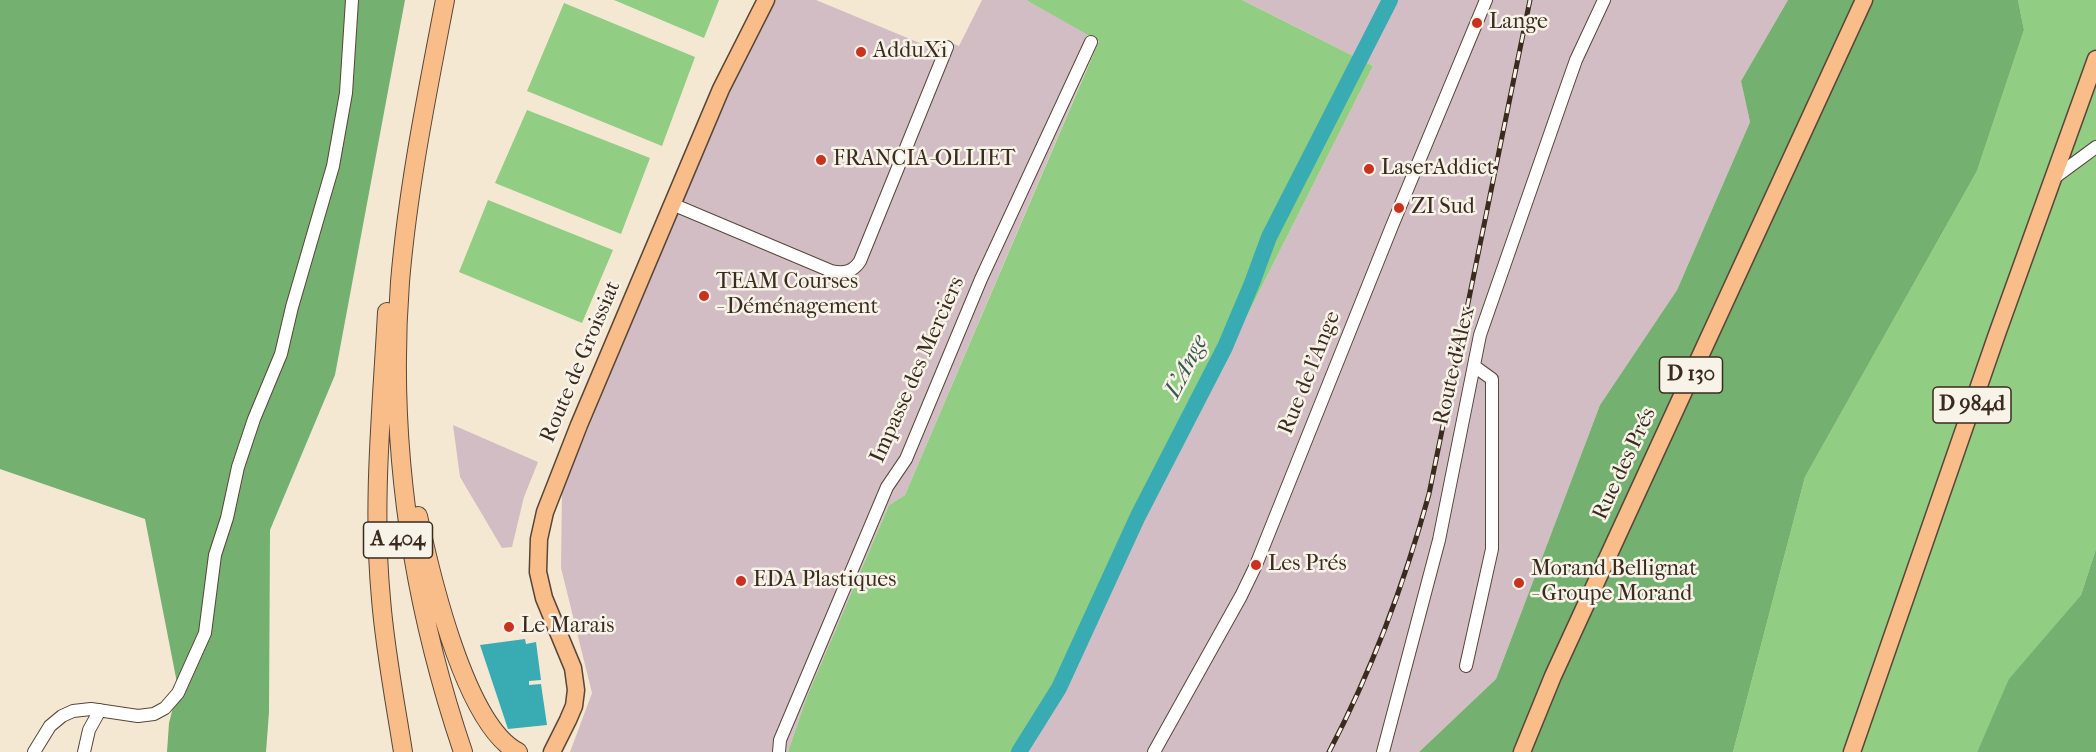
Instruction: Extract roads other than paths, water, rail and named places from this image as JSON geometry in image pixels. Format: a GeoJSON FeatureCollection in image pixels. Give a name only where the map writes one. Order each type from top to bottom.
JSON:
{"type":"FeatureCollection","features":[{"type":"Feature","properties":{"kind":"highway","name":"A 404"},"geometry":{"type":"LineString","coordinates":[[433,0],[400,181],[390,260],[386,321],[386,373],[388,443],[400,549],[422,658],[450,752]]}},
{"type":"Feature","properties":{"kind":"highway","name":"A 404"},"geometry":{"type":"LineString","coordinates":[[445,0],[415,161],[403,256],[398,357],[399,432],[407,514],[423,609],[442,684],[463,752]]}},
{"type":"Feature","properties":{"kind":"highway"},"geometry":{"type":"LineString","coordinates":[[386,321],[381,401],[379,565],[383,622],[403,752]]}},
{"type":"Feature","properties":{"kind":"highway"},"geometry":{"type":"LineString","coordinates":[[399,432],[432,577],[450,636],[486,721],[504,742],[518,752]]}},
{"type":"Feature","properties":{"kind":"main road","name":"Route de Groissiat"},"geometry":{"type":"LineString","coordinates":[[552,752],[574,706],[575,679],[570,660],[541,587],[537,556],[542,525],[551,494],[579,425],[721,89],[766,0]]}},
{"type":"Feature","properties":{"kind":"main road","name":"Rue des Prés"},"geometry":{"type":"LineString","coordinates":[[1522,752],[1552,676],[1864,0]]}},
{"type":"Feature","properties":{"kind":"main road","name":"D 984d"},"geometry":{"type":"LineString","coordinates":[[1852,752],[1997,334],[2096,58]]}},
{"type":"Feature","properties":{"kind":"street"},"geometry":{"type":"LineString","coordinates":[[34,752],[50,726],[62,716],[79,710],[100,710],[138,716],[154,714],[165,708],[178,693],[205,633],[215,555],[227,518],[238,467],[254,419],[281,354],[292,307],[333,166],[346,93],[352,0]]}},
{"type":"Feature","properties":{"kind":"street","name":"Rue de l'Ange"},"geometry":{"type":"LineString","coordinates":[[1154,752],[1256,564],[1399,208],[1486,0]]}},
{"type":"Feature","properties":{"kind":"street","name":"Route d'Alex"},"geometry":{"type":"LineString","coordinates":[[1383,752],[1439,540],[1480,335],[1576,60],[1604,0]]}},
{"type":"Feature","properties":{"kind":"street","name":"Impasse des Merciers"},"geometry":{"type":"LineString","coordinates":[[779,752],[780,740],[887,487],[906,459],[981,279],[1091,42]]}},
{"type":"Feature","properties":{"kind":"street"},"geometry":{"type":"LineString","coordinates":[[672,204],[831,271],[848,272],[856,268],[946,47]]}},
{"type":"Feature","properties":{"kind":"street"},"geometry":{"type":"LineString","coordinates":[[2053,178],[2096,147]]}},
{"type":"Feature","properties":{"kind":"street"},"geometry":{"type":"LineString","coordinates":[[1466,666],[1492,549],[1492,379],[1474,366]]}},
{"type":"Feature","properties":{"kind":"street"},"geometry":{"type":"LineString","coordinates":[[84,752],[89,730],[100,710]]}},
{"type":"Feature","properties":{"kind":"water"},"geometry":{"type":"Polygon","coordinates":[[[525,639],[526,644],[536,642],[541,680],[529,681],[529,685],[541,684],[547,725],[508,729],[480,645],[525,639]]]}},
{"type":"Feature","properties":{"kind":"waterway","name":"L'Ange"},"geometry":{"type":"LineString","coordinates":[[1019,752],[1059,688],[1138,516],[1225,347],[1269,237],[1390,0]]}},
{"type":"Feature","properties":{"kind":"railway"},"geometry":{"type":"LineString","coordinates":[[1329,752],[1360,689],[1386,626],[1429,494],[1530,0]]}},
{"type":"Feature","properties":{"kind":"place","name":"Lange"},"geometry":{"type":"Point","coordinates":[1477,23]}},
{"type":"Feature","properties":{"kind":"place","name":"AdduXi"},"geometry":{"type":"Point","coordinates":[861,52]}},
{"type":"Feature","properties":{"kind":"place","name":"FRANCIA-OLLIET"},"geometry":{"type":"Point","coordinates":[821,160]}},
{"type":"Feature","properties":{"kind":"place","name":"LaserAddict"},"geometry":{"type":"Point","coordinates":[1369,169]}},
{"type":"Feature","properties":{"kind":"place","name":"ZI Sud"},"geometry":{"type":"Point","coordinates":[1399,208]}},
{"type":"Feature","properties":{"kind":"place","name":"TEAM Courses - Déménagement"},"geometry":{"type":"Point","coordinates":[704,296]}},
{"type":"Feature","properties":{"kind":"place","name":"Les Prés"},"geometry":{"type":"Point","coordinates":[1256,565]}},
{"type":"Feature","properties":{"kind":"place","name":"EDA Plastiques"},"geometry":{"type":"Point","coordinates":[741,581]}},
{"type":"Feature","properties":{"kind":"place","name":"Morand Bellignat - Groupe Morand"},"geometry":{"type":"Point","coordinates":[1519,583]}},
{"type":"Feature","properties":{"kind":"place","name":"Le Marais"},"geometry":{"type":"Point","coordinates":[509,627]}}]}
